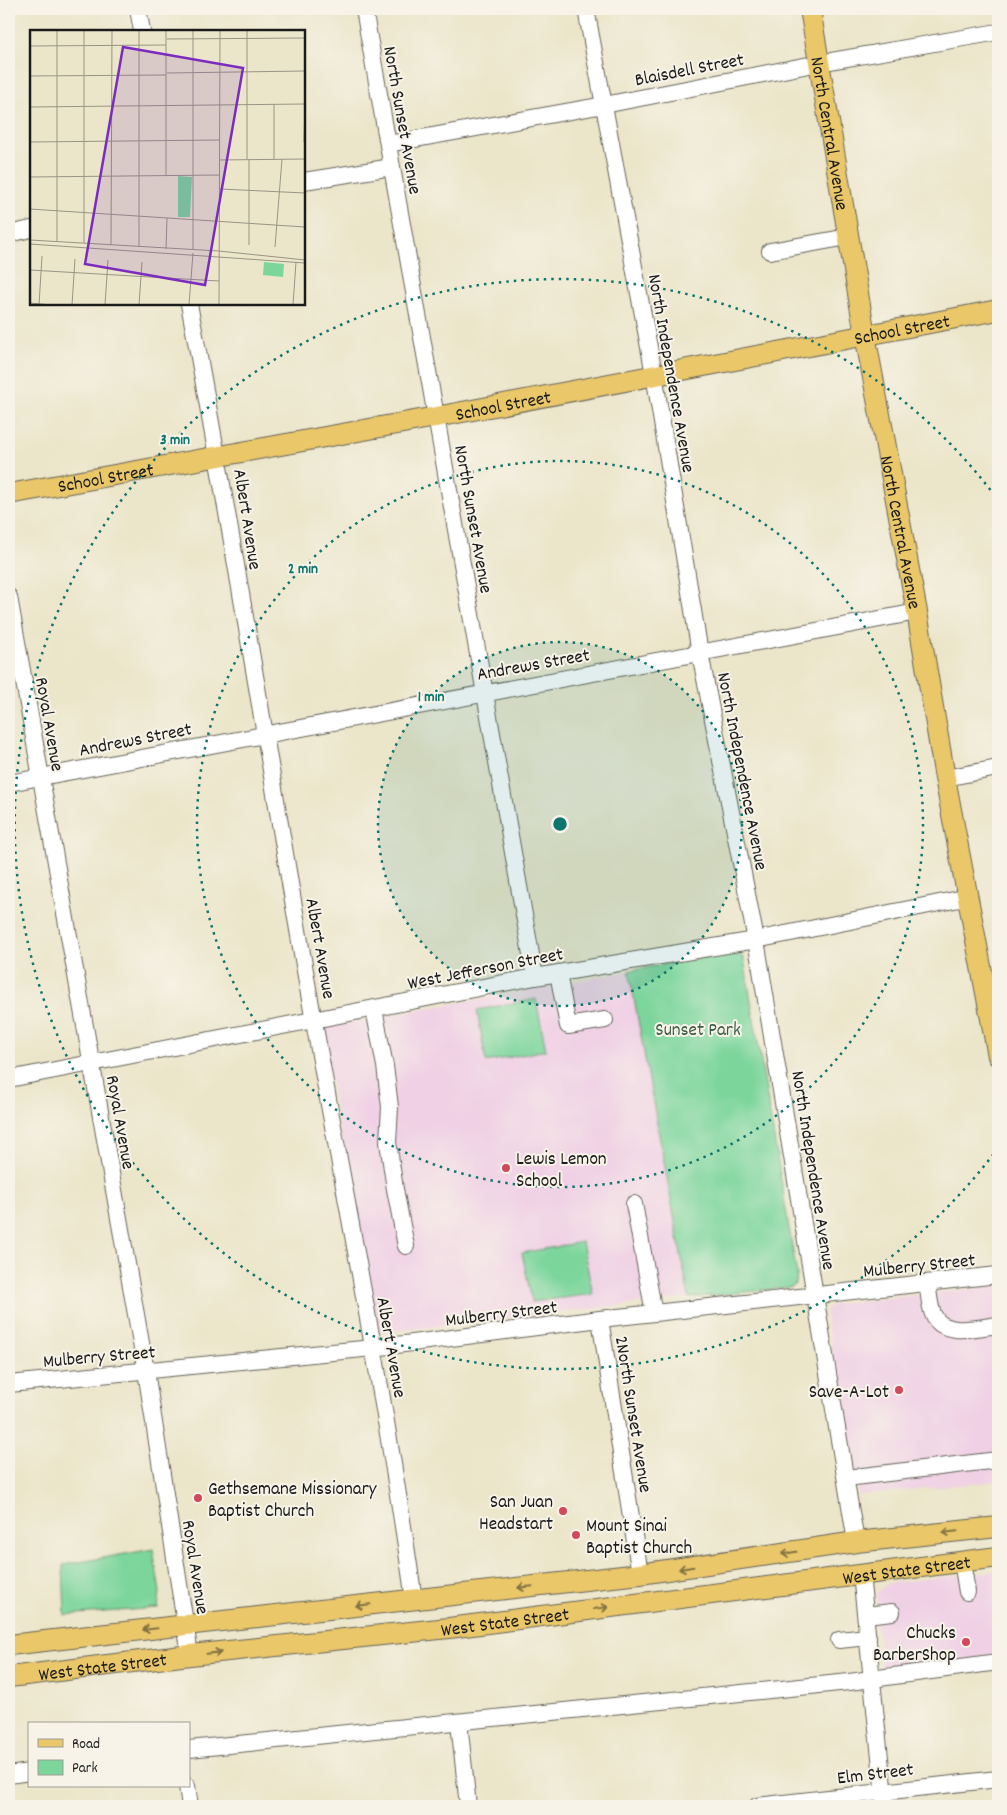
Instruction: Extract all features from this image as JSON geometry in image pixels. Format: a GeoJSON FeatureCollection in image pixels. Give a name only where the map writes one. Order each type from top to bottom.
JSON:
{"type":"FeatureCollection","features":[{"type":"Feature","properties":{"kind":"main road","name":"North Central Avenue"},"geometry":{"type":"LineString","coordinates":[[810,9],[865,335],[968,898],[994,1010],[998,1056]]}},
{"type":"Feature","properties":{"kind":"main road","name":"School Street"},"geometry":{"type":"LineString","coordinates":[[9,494],[436,417],[998,310]]}},
{"type":"Feature","properties":{"kind":"main road","name":"West State Street"},"geometry":{"type":"LineString","coordinates":[[9,1645],[640,1574],[856,1542],[998,1527]]}},
{"type":"Feature","properties":{"kind":"main road","name":"West State Street"},"geometry":{"type":"LineString","coordinates":[[9,1677],[190,1655],[449,1628],[998,1557]]}},
{"type":"Feature","properties":{"kind":"street"},"geometry":{"type":"LineString","coordinates":[[138,9],[142,30]]}},
{"type":"Feature","properties":{"kind":"street","name":"North Sunset Avenue"},"geometry":{"type":"LineString","coordinates":[[364,9],[535,977]]}},
{"type":"Feature","properties":{"kind":"street","name":"North Independence Avenue"},"geometry":{"type":"LineString","coordinates":[[586,9],[654,374],[700,653],[756,940],[856,1542]]}},
{"type":"Feature","properties":{"kind":"street","name":"Blaisdell Street"},"geometry":{"type":"LineString","coordinates":[[388,144],[604,105],[819,63],[998,32]]}},
{"type":"Feature","properties":{"kind":"street"},"geometry":{"type":"LineString","coordinates":[[305,181],[392,167]]}},
{"type":"Feature","properties":{"kind":"street"},"geometry":{"type":"LineString","coordinates":[[9,234],[30,229]]}},
{"type":"Feature","properties":{"kind":"street"},"geometry":{"type":"LineString","coordinates":[[770,251],[848,237]]}},
{"type":"Feature","properties":{"kind":"street","name":"Albert Avenue"},"geometry":{"type":"LineString","coordinates":[[189,305],[218,456],[264,734],[373,1348],[414,1600]]}},
{"type":"Feature","properties":{"kind":"street","name":"Royal Avenue"},"geometry":{"type":"LineString","coordinates":[[9,598],[146,1371],[190,1655]]}},
{"type":"Feature","properties":{"kind":"street","name":"Andrews Street"},"geometry":{"type":"LineString","coordinates":[[9,783],[917,612]]}},
{"type":"Feature","properties":{"kind":"street"},"geometry":{"type":"LineString","coordinates":[[946,778],[998,768]]}},
{"type":"Feature","properties":{"kind":"street","name":"West Jefferson Street"},"geometry":{"type":"LineString","coordinates":[[9,1080],[90,1062],[314,1021],[535,977],[756,940],[968,898]]}},
{"type":"Feature","properties":{"kind":"street"},"geometry":{"type":"LineString","coordinates":[[558,973],[568,1026],[605,1020]]}},
{"type":"Feature","properties":{"kind":"street"},"geometry":{"type":"LineString","coordinates":[[374,1009],[385,1066],[390,1107],[388,1142],[406,1246]]}},
{"type":"Feature","properties":{"kind":"street"},"geometry":{"type":"LineString","coordinates":[[634,1204],[654,1313]]}},
{"type":"Feature","properties":{"kind":"street","name":"Mulberry Street"},"geometry":{"type":"LineString","coordinates":[[9,1384],[373,1348],[600,1319],[998,1275]]}},
{"type":"Feature","properties":{"kind":"street"},"geometry":{"type":"LineString","coordinates":[[927,1283],[934,1316],[939,1322],[948,1327],[958,1329],[998,1325]]}},
{"type":"Feature","properties":{"kind":"street","name":"2North Sunset Avenue"},"geometry":{"type":"LineString","coordinates":[[600,1319],[640,1574]]}},
{"type":"Feature","properties":{"kind":"street"},"geometry":{"type":"LineString","coordinates":[[846,1478],[998,1460]]}},
{"type":"Feature","properties":{"kind":"street"},"geometry":{"type":"LineString","coordinates":[[962,1562],[967,1592]]}},
{"type":"Feature","properties":{"kind":"street"},"geometry":{"type":"LineString","coordinates":[[861,1574],[885,1799]]}},
{"type":"Feature","properties":{"kind":"street"},"geometry":{"type":"LineString","coordinates":[[866,1615],[892,1612]]}},
{"type":"Feature","properties":{"kind":"street"},"geometry":{"type":"LineString","coordinates":[[839,1640],[868,1637]]}},
{"type":"Feature","properties":{"kind":"street"},"geometry":{"type":"LineString","coordinates":[[190,1749],[872,1680],[998,1662]]}},
{"type":"Feature","properties":{"kind":"street"},"geometry":{"type":"LineString","coordinates":[[459,1722],[468,1806]]}},
{"type":"Feature","properties":{"kind":"street"},"geometry":{"type":"LineString","coordinates":[[9,1775],[28,1772]]}},
{"type":"Feature","properties":{"kind":"street","name":"Elm Street"},"geometry":{"type":"LineString","coordinates":[[756,1806],[885,1799],[998,1779]]}},
{"type":"Feature","properties":{"kind":"street"},"geometry":{"type":"LineString","coordinates":[[187,1788],[190,1806]]}},
{"type":"Feature","properties":{"kind":"shaded area","name":"Lewis Lemon School"},"geometry":{"type":"Polygon","coordinates":[[[629,971],[689,1298],[384,1332],[379,1330],[374,1323],[323,1038],[325,1031],[331,1026],[629,971]]]}},
{"type":"Feature","properties":{"kind":"shaded area"},"geometry":{"type":"Polygon","coordinates":[[[998,1286],[998,1481],[859,1495],[825,1312],[828,1307],[835,1304],[998,1286]]]}},
{"type":"Feature","properties":{"kind":"shaded area"},"geometry":{"type":"Polygon","coordinates":[[[998,1571],[998,1657],[888,1671],[882,1667],[876,1601],[876,1594],[880,1590],[889,1583],[998,1571]]]}},
{"type":"Feature","properties":{"kind":"green space","name":"Sunset Park"},"geometry":{"type":"Polygon","coordinates":[[[732,952],[739,953],[744,959],[797,1275],[796,1283],[792,1287],[689,1298],[629,971],[732,952]]]}},
{"type":"Feature","properties":{"kind":"green space"},"geometry":{"type":"Polygon","coordinates":[[[536,999],[546,1050],[486,1062],[477,1010],[536,999]]]}},
{"type":"Feature","properties":{"kind":"green space"},"geometry":{"type":"Polygon","coordinates":[[[582,1242],[593,1294],[532,1302],[522,1253],[582,1242]]]}},
{"type":"Feature","properties":{"kind":"green space"},"geometry":{"type":"Polygon","coordinates":[[[153,1549],[160,1592],[158,1608],[65,1615],[63,1565],[153,1549]]]}},
{"type":"Feature","properties":{"kind":"place","name":"Lewis Lemon School"},"geometry":{"type":"Point","coordinates":[506,1168]}},
{"type":"Feature","properties":{"kind":"place","name":"Save-A-Lot"},"geometry":{"type":"Point","coordinates":[899,1390]}},
{"type":"Feature","properties":{"kind":"place","name":"Gethsemane Missionary Baptist Church"},"geometry":{"type":"Point","coordinates":[198,1498]}},
{"type":"Feature","properties":{"kind":"place","name":"San Juan Headstart"},"geometry":{"type":"Point","coordinates":[563,1511]}},
{"type":"Feature","properties":{"kind":"place","name":"Mount Sinai Baptist Church"},"geometry":{"type":"Point","coordinates":[576,1535]}},
{"type":"Feature","properties":{"kind":"place","name":"Chucks BarberShop"},"geometry":{"type":"Point","coordinates":[966,1642]}}]}
